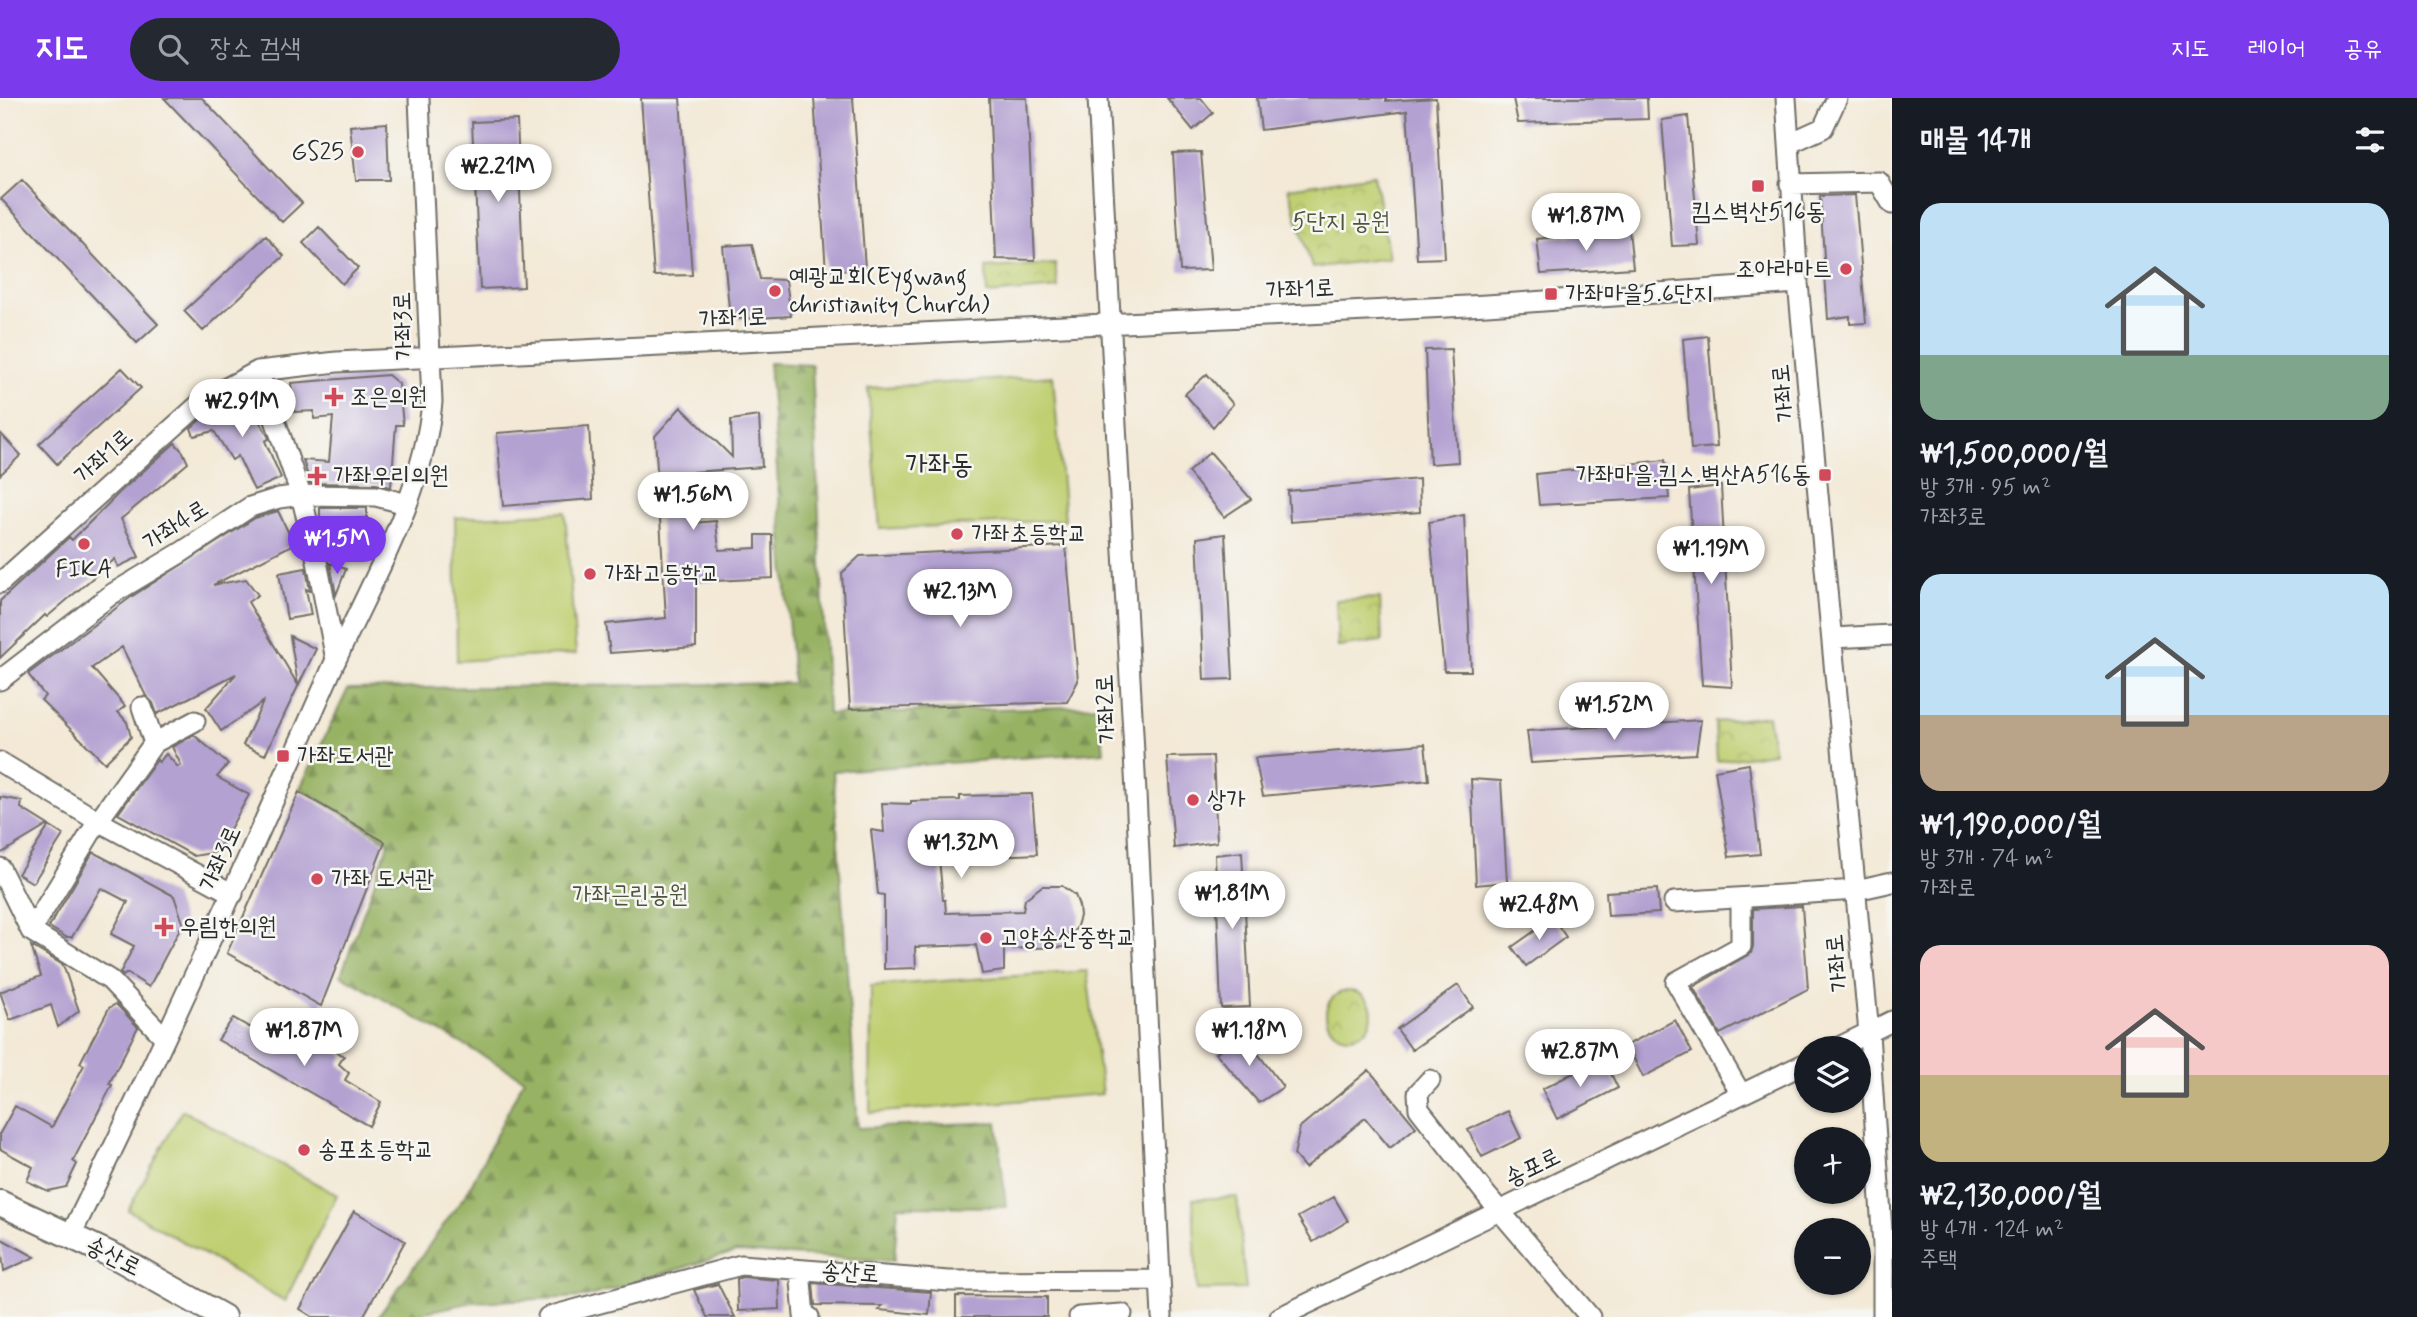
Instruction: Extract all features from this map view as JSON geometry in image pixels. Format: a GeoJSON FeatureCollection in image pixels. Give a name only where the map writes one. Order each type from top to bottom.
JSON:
{"type":"FeatureCollection","features":[{"type":"Feature","properties":{"kind":"main road","name":"송산로"},"geometry":{"type":"LineString","coordinates":[[0,1203],[120,1259],[223,1317]]}},
{"type":"Feature","properties":{"kind":"street","name":"가좌3로"},"geometry":{"type":"LineString","coordinates":[[71,1235],[233,894],[418,474],[430,426],[432,402],[419,98]]}},
{"type":"Feature","properties":{"kind":"street","name":"가좌2로"},"geometry":{"type":"LineString","coordinates":[[1098,98],[1162,1317]]}},
{"type":"Feature","properties":{"kind":"street","name":"가좌로"},"geometry":{"type":"LineString","coordinates":[[1786,98],[1798,283],[1869,1033],[1883,1246],[1883,1317]]}},
{"type":"Feature","properties":{"kind":"street"},"geometry":{"type":"LineString","coordinates":[[1790,143],[1823,128],[1837,98]]}},
{"type":"Feature","properties":{"kind":"street"},"geometry":{"type":"LineString","coordinates":[[1790,184],[1879,182],[1892,204]]}},
{"type":"Feature","properties":{"kind":"street","name":"가좌1로"},"geometry":{"type":"LineString","coordinates":[[0,583],[204,401],[258,371],[337,362],[1487,305],[1798,283]]}},
{"type":"Feature","properties":{"kind":"street"},"geometry":{"type":"LineString","coordinates":[[258,371],[301,495],[336,660]]}},
{"type":"Feature","properties":{"kind":"street","name":"가좌4로"},"geometry":{"type":"LineString","coordinates":[[0,680],[112,594],[250,507],[279,498],[301,495],[376,496],[407,504]]}},
{"type":"Feature","properties":{"kind":"street"},"geometry":{"type":"LineString","coordinates":[[1832,638],[1892,635]]}},
{"type":"Feature","properties":{"kind":"street"},"geometry":{"type":"LineString","coordinates":[[142,707],[154,743]]}},
{"type":"Feature","properties":{"kind":"street"},"geometry":{"type":"LineString","coordinates":[[31,932],[98,821],[154,743],[195,721]]}},
{"type":"Feature","properties":{"kind":"street"},"geometry":{"type":"LineString","coordinates":[[0,762],[98,821],[233,894]]}},
{"type":"Feature","properties":{"kind":"street"},"geometry":{"type":"LineString","coordinates":[[0,868],[31,932],[110,980],[165,1038]]}},
{"type":"Feature","properties":{"kind":"street"},"geometry":{"type":"LineString","coordinates":[[1674,902],[1856,890],[1892,882]]}},
{"type":"Feature","properties":{"kind":"street"},"geometry":{"type":"LineString","coordinates":[[1741,898],[1741,946],[1676,982],[1741,1094]]}},
{"type":"Feature","properties":{"kind":"street"},"geometry":{"type":"LineString","coordinates":[[1863,1036],[1892,1021]]}},
{"type":"Feature","properties":{"kind":"street","name":"송포로"},"geometry":{"type":"LineString","coordinates":[[1280,1317],[1794,1069]]}},
{"type":"Feature","properties":{"kind":"street"},"geometry":{"type":"LineString","coordinates":[[1430,1080],[1418,1093],[1419,1109],[1590,1317]]}},
{"type":"Feature","properties":{"kind":"street","name":"송산로"},"geometry":{"type":"LineString","coordinates":[[548,1317],[741,1265],[949,1281],[1159,1280]]}},
{"type":"Feature","properties":{"kind":"street"},"geometry":{"type":"LineString","coordinates":[[800,1270],[805,1317]]}},
{"type":"Feature","properties":{"kind":"street"},"geometry":{"type":"LineString","coordinates":[[1079,1317],[1122,1316],[1125,1280]]}},
{"type":"Feature","properties":{"kind":"green space","name":"5단지 공원"},"geometry":{"type":"Polygon","coordinates":[[[1374,175],[1389,258],[1312,268],[1288,188],[1374,175]]]}},
{"type":"Feature","properties":{"kind":"green space"},"geometry":{"type":"Polygon","coordinates":[[[1055,264],[1058,288],[987,294],[986,268],[1055,264]]]}},
{"type":"Feature","properties":{"kind":"green space","name":"가좌근린공원"},"geometry":{"type":"Polygon","coordinates":[[[769,363],[812,365],[828,714],[1099,706],[1104,752],[833,771],[858,1128],[997,1122],[1006,1207],[898,1206],[894,1261],[735,1252],[586,1297],[474,1302],[402,1317],[378,1317],[468,1191],[524,1079],[341,975],[389,842],[300,788],[348,689],[793,683],[769,363]]]}},
{"type":"Feature","properties":{"kind":"green space"},"geometry":{"type":"Polygon","coordinates":[[[1053,376],[1065,520],[880,529],[868,388],[1053,376]]]}},
{"type":"Feature","properties":{"kind":"green space"},"geometry":{"type":"Polygon","coordinates":[[[565,512],[576,654],[457,661],[455,518],[565,512]]]}},
{"type":"Feature","properties":{"kind":"green space"},"geometry":{"type":"Polygon","coordinates":[[[1380,598],[1382,641],[1338,647],[1336,600],[1380,598]]]}},
{"type":"Feature","properties":{"kind":"green space"},"geometry":{"type":"Polygon","coordinates":[[[1768,716],[1774,753],[1717,761],[1715,722],[1768,716]]]}},
{"type":"Feature","properties":{"kind":"green space"},"geometry":{"type":"Polygon","coordinates":[[[1087,971],[1102,1094],[870,1113],[871,986],[1087,971]]]}},
{"type":"Feature","properties":{"kind":"green space"},"geometry":{"type":"Polygon","coordinates":[[[1349,991],[1365,998],[1372,1014],[1365,1030],[1349,1037],[1333,1030],[1326,1014],[1333,998],[1349,991]]]}},
{"type":"Feature","properties":{"kind":"green space"},"geometry":{"type":"Polygon","coordinates":[[[182,1110],[337,1195],[285,1301],[128,1210],[182,1110]]]}},
{"type":"Feature","properties":{"kind":"green space"},"geometry":{"type":"Polygon","coordinates":[[[1237,1197],[1246,1289],[1197,1290],[1193,1199],[1237,1197]]]}},
{"type":"Feature","properties":{"kind":"building"},"geometry":{"type":"Polygon","coordinates":[[[164,98],[202,98],[302,203],[282,222],[164,98]]]}},
{"type":"Feature","properties":{"kind":"building"},"geometry":{"type":"Polygon","coordinates":[[[641,98],[680,98],[692,275],[654,276],[641,98]]]}},
{"type":"Feature","properties":{"kind":"building"},"geometry":{"type":"Polygon","coordinates":[[[814,98],[853,98],[865,268],[826,271],[814,98]]]}},
{"type":"Feature","properties":{"kind":"building"},"geometry":{"type":"Polygon","coordinates":[[[989,98],[1027,98],[1035,260],[996,259],[989,98]]]}},
{"type":"Feature","properties":{"kind":"building"},"geometry":{"type":"Polygon","coordinates":[[[1167,98],[1201,98],[1213,113],[1193,130],[1167,98]]]}},
{"type":"Feature","properties":{"kind":"building"},"geometry":{"type":"Polygon","coordinates":[[[1257,98],[1386,98],[1386,101],[1436,98],[1445,258],[1417,259],[1407,111],[1261,130],[1257,98]]]}},
{"type":"Feature","properties":{"kind":"building"},"geometry":{"type":"Polygon","coordinates":[[[1513,98],[1647,98],[1648,119],[1518,123],[1513,98]]]}},
{"type":"Feature","properties":{"kind":"building"},"geometry":{"type":"Polygon","coordinates":[[[1688,116],[1699,245],[1672,246],[1662,120],[1688,116]]]}},
{"type":"Feature","properties":{"kind":"building"},"geometry":{"type":"Polygon","coordinates":[[[517,120],[524,287],[480,289],[472,122],[517,120]]]}},
{"type":"Feature","properties":{"kind":"building"},"geometry":{"type":"Polygon","coordinates":[[[387,123],[389,180],[356,180],[350,126],[387,123]]]}},
{"type":"Feature","properties":{"kind":"building"},"geometry":{"type":"Polygon","coordinates":[[[1201,152],[1211,270],[1180,271],[1173,153],[1201,152]]]}},
{"type":"Feature","properties":{"kind":"building"},"geometry":{"type":"Polygon","coordinates":[[[22,180],[158,324],[137,343],[1,199],[22,180]]]}},
{"type":"Feature","properties":{"kind":"building"},"geometry":{"type":"Polygon","coordinates":[[[1855,195],[1866,323],[1850,324],[1850,316],[1828,319],[1820,196],[1855,195]]]}},
{"type":"Feature","properties":{"kind":"building"},"geometry":{"type":"Polygon","coordinates":[[[319,227],[358,268],[342,284],[303,243],[319,227]]]}},
{"type":"Feature","properties":{"kind":"building"},"geometry":{"type":"Polygon","coordinates":[[[1629,230],[1633,268],[1541,274],[1537,239],[1629,230]]]}},
{"type":"Feature","properties":{"kind":"building"},"geometry":{"type":"Polygon","coordinates":[[[266,236],[284,256],[203,331],[184,311],[266,236]]]}},
{"type":"Feature","properties":{"kind":"building"},"geometry":{"type":"Polygon","coordinates":[[[752,244],[760,279],[786,280],[791,316],[739,319],[729,308],[723,246],[752,244]]]}},
{"type":"Feature","properties":{"kind":"building"},"geometry":{"type":"Polygon","coordinates":[[[1708,336],[1717,447],[1691,449],[1683,339],[1708,336]]]}},
{"type":"Feature","properties":{"kind":"building"},"geometry":{"type":"Polygon","coordinates":[[[1451,349],[1458,462],[1430,464],[1425,350],[1451,349]]]}},
{"type":"Feature","properties":{"kind":"building"},"geometry":{"type":"Polygon","coordinates":[[[122,368],[141,388],[57,464],[39,444],[122,368]]]}},
{"type":"Feature","properties":{"kind":"building"},"geometry":{"type":"Polygon","coordinates":[[[1207,374],[1233,404],[1213,427],[1185,394],[1207,374]]]}},
{"type":"Feature","properties":{"kind":"building"},"geometry":{"type":"Polygon","coordinates":[[[388,375],[399,384],[403,425],[396,425],[391,487],[376,484],[310,483],[303,460],[329,462],[333,417],[314,419],[314,411],[294,412],[291,383],[388,375]]]}},
{"type":"Feature","properties":{"kind":"building"},"geometry":{"type":"Polygon","coordinates":[[[243,394],[268,436],[269,439],[265,441],[281,478],[254,490],[238,456],[232,460],[214,431],[194,436],[191,428],[211,410],[243,394]]]}},
{"type":"Feature","properties":{"kind":"building"},"geometry":{"type":"Polygon","coordinates":[[[681,407],[732,457],[731,420],[759,416],[762,467],[693,472],[693,523],[716,521],[719,550],[756,548],[756,535],[772,535],[773,578],[696,582],[696,647],[610,653],[606,624],[666,618],[655,436],[681,407]]]}},
{"type":"Feature","properties":{"kind":"building"},"geometry":{"type":"Polygon","coordinates":[[[589,426],[593,499],[503,506],[497,433],[589,426]]]}},
{"type":"Feature","properties":{"kind":"building"},"geometry":{"type":"Polygon","coordinates":[[[0,433],[21,455],[0,475],[0,433]]]}},
{"type":"Feature","properties":{"kind":"building"},"geometry":{"type":"Polygon","coordinates":[[[175,443],[188,463],[121,519],[139,557],[118,567],[115,559],[47,617],[45,615],[0,658],[0,601],[69,537],[72,540],[175,443]]]}},
{"type":"Feature","properties":{"kind":"building"},"geometry":{"type":"Polygon","coordinates":[[[1210,452],[1251,499],[1224,517],[1188,472],[1210,452]]]}},
{"type":"Feature","properties":{"kind":"building"},"geometry":{"type":"Polygon","coordinates":[[[1665,460],[1669,498],[1539,505],[1536,474],[1665,460]]]}},
{"type":"Feature","properties":{"kind":"building"},"geometry":{"type":"Polygon","coordinates":[[[1419,479],[1420,512],[1290,522],[1288,491],[1419,479]]]}},
{"type":"Feature","properties":{"kind":"building"},"geometry":{"type":"Polygon","coordinates":[[[1721,486],[1732,687],[1702,685],[1689,490],[1721,486]]]}},
{"type":"Feature","properties":{"kind":"building"},"geometry":{"type":"Polygon","coordinates":[[[320,508],[367,508],[367,518],[351,519],[351,548],[327,549],[320,521],[320,508]]]}},
{"type":"Feature","properties":{"kind":"building"},"geometry":{"type":"Polygon","coordinates":[[[278,511],[294,544],[213,585],[246,579],[258,595],[248,602],[298,685],[290,636],[316,649],[265,755],[243,745],[263,702],[221,731],[206,708],[236,674],[157,714],[122,647],[92,668],[125,706],[118,712],[127,722],[131,737],[105,763],[41,700],[45,696],[28,674],[131,597],[255,518],[278,511]]]}},
{"type":"Feature","properties":{"kind":"building"},"geometry":{"type":"Polygon","coordinates":[[[1464,515],[1471,671],[1444,671],[1429,522],[1464,515]]]}},
{"type":"Feature","properties":{"kind":"building"},"geometry":{"type":"Polygon","coordinates":[[[1225,534],[1233,679],[1204,680],[1197,538],[1225,534]]]}},
{"type":"Feature","properties":{"kind":"building"},"geometry":{"type":"Polygon","coordinates":[[[1066,546],[1078,681],[1067,702],[850,709],[842,573],[860,556],[1066,546]]]}},
{"type":"Feature","properties":{"kind":"building"},"geometry":{"type":"Polygon","coordinates":[[[330,563],[346,569],[336,595],[330,563]]]}},
{"type":"Feature","properties":{"kind":"building"},"geometry":{"type":"Polygon","coordinates":[[[306,568],[310,591],[306,589],[311,615],[287,619],[279,573],[306,568]]]}},
{"type":"Feature","properties":{"kind":"building"},"geometry":{"type":"Polygon","coordinates":[[[1701,720],[1696,754],[1531,763],[1527,731],[1701,720]]]}},
{"type":"Feature","properties":{"kind":"building"},"geometry":{"type":"Polygon","coordinates":[[[194,735],[228,764],[217,777],[249,795],[217,852],[194,856],[118,814],[157,760],[159,762],[166,754],[178,767],[181,765],[172,747],[194,735]]]}},
{"type":"Feature","properties":{"kind":"building"},"geometry":{"type":"Polygon","coordinates":[[[1425,744],[1429,780],[1263,796],[1255,758],[1425,744]]]}},
{"type":"Feature","properties":{"kind":"building","name":"상가"},"geometry":{"type":"Polygon","coordinates":[[[1213,756],[1217,842],[1174,848],[1167,757],[1213,756]]]}},
{"type":"Feature","properties":{"kind":"building"},"geometry":{"type":"Polygon","coordinates":[[[1749,764],[1760,854],[1729,857],[1715,770],[1749,764]]]}},
{"type":"Feature","properties":{"kind":"building"},"geometry":{"type":"Polygon","coordinates":[[[1471,779],[1501,781],[1507,882],[1476,885],[1471,779]]]}},
{"type":"Feature","properties":{"kind":"building"},"geometry":{"type":"Polygon","coordinates":[[[299,792],[385,842],[321,1006],[227,953],[299,792]]]}},
{"type":"Feature","properties":{"kind":"building"},"geometry":{"type":"Polygon","coordinates":[[[1032,794],[1037,854],[939,859],[943,900],[946,913],[1023,911],[1025,899],[1042,886],[1062,886],[1075,895],[1080,916],[1076,929],[1064,937],[1065,947],[1004,949],[1004,971],[982,974],[976,945],[915,947],[916,968],[884,969],[884,895],[878,894],[871,830],[884,832],[882,803],[911,804],[911,801],[960,800],[960,796],[1032,794]]]}},
{"type":"Feature","properties":{"kind":"building"},"geometry":{"type":"Polygon","coordinates":[[[0,797],[22,801],[21,808],[48,825],[0,854],[0,797]]]}},
{"type":"Feature","properties":{"kind":"building"},"geometry":{"type":"Polygon","coordinates":[[[49,826],[63,835],[33,883],[18,874],[49,826]]]}},
{"type":"Feature","properties":{"kind":"building"},"geometry":{"type":"Polygon","coordinates":[[[93,852],[174,896],[183,923],[149,987],[127,973],[123,976],[120,973],[134,946],[111,934],[128,902],[101,888],[72,937],[66,937],[49,927],[93,852]]]}},
{"type":"Feature","properties":{"kind":"building"},"geometry":{"type":"Polygon","coordinates":[[[1242,852],[1250,1007],[1221,1008],[1215,855],[1242,852]]]}},
{"type":"Feature","properties":{"kind":"building"},"geometry":{"type":"Polygon","coordinates":[[[1657,889],[1659,913],[1608,916],[1606,892],[1657,889]]]}},
{"type":"Feature","properties":{"kind":"building"},"geometry":{"type":"Polygon","coordinates":[[[1802,906],[1808,989],[1720,1034],[1693,987],[1751,953],[1753,909],[1802,906]]]}},
{"type":"Feature","properties":{"kind":"building"},"geometry":{"type":"Polygon","coordinates":[[[1553,918],[1566,937],[1526,966],[1512,947],[1553,918]]]}},
{"type":"Feature","properties":{"kind":"building"},"geometry":{"type":"Polygon","coordinates":[[[31,946],[63,965],[79,1011],[58,1027],[51,1005],[10,1020],[0,992],[41,976],[31,946]]]}},
{"type":"Feature","properties":{"kind":"building"},"geometry":{"type":"Polygon","coordinates":[[[1458,985],[1473,1007],[1412,1050],[1397,1029],[1458,985]]]}},
{"type":"Feature","properties":{"kind":"building"},"geometry":{"type":"Polygon","coordinates":[[[116,1004],[138,1027],[73,1161],[77,1164],[66,1187],[48,1191],[27,1181],[33,1167],[0,1149],[0,1133],[15,1106],[52,1127],[84,1065],[80,1063],[83,1057],[109,1008],[116,1004]]]}},
{"type":"Feature","properties":{"kind":"building"},"geometry":{"type":"Polygon","coordinates":[[[233,1018],[286,1047],[298,1030],[344,1056],[339,1064],[349,1073],[345,1080],[381,1102],[369,1126],[218,1040],[233,1018]]]}},
{"type":"Feature","properties":{"kind":"building"},"geometry":{"type":"Polygon","coordinates":[[[1675,1020],[1692,1052],[1643,1077],[1627,1045],[1675,1020]]]}},
{"type":"Feature","properties":{"kind":"building"},"geometry":{"type":"Polygon","coordinates":[[[1241,1031],[1283,1087],[1259,1103],[1216,1053],[1241,1031]]]}},
{"type":"Feature","properties":{"kind":"building"},"geometry":{"type":"Polygon","coordinates":[[[1603,1058],[1618,1088],[1557,1119],[1542,1089],[1603,1058]]]}},
{"type":"Feature","properties":{"kind":"building"},"geometry":{"type":"Polygon","coordinates":[[[1369,1070],[1416,1127],[1390,1148],[1365,1118],[1305,1168],[1294,1155],[1300,1127],[1369,1070]]]}},
{"type":"Feature","properties":{"kind":"building"},"geometry":{"type":"Polygon","coordinates":[[[1508,1111],[1521,1138],[1482,1157],[1468,1130],[1508,1111]]]}},
{"type":"Feature","properties":{"kind":"building"},"geometry":{"type":"Polygon","coordinates":[[[1334,1197],[1348,1221],[1313,1242],[1298,1217],[1334,1197]]]}},
{"type":"Feature","properties":{"kind":"building"},"geometry":{"type":"Polygon","coordinates":[[[354,1211],[405,1241],[363,1317],[313,1317],[300,1309],[354,1211]]]}},
{"type":"Feature","properties":{"kind":"building"},"geometry":{"type":"Polygon","coordinates":[[[0,1238],[35,1257],[4,1271],[0,1238]]]}},
{"type":"Feature","properties":{"kind":"building"},"geometry":{"type":"Polygon","coordinates":[[[742,1277],[779,1280],[780,1309],[738,1311],[737,1279],[742,1277]]]}},
{"type":"Feature","properties":{"kind":"building"},"geometry":{"type":"Polygon","coordinates":[[[813,1283],[931,1292],[929,1315],[879,1310],[882,1306],[815,1305],[813,1283]]]}},
{"type":"Feature","properties":{"kind":"building"},"geometry":{"type":"Polygon","coordinates":[[[718,1284],[735,1317],[707,1317],[694,1290],[718,1284]]]}},
{"type":"Feature","properties":{"kind":"building"},"geometry":{"type":"Polygon","coordinates":[[[956,1296],[1047,1297],[1047,1317],[956,1317],[956,1296]]]}},
{"type":"Feature","properties":{"kind":"place","name":"GS25"},"geometry":{"type":"Point","coordinates":[358,152]}},
{"type":"Feature","properties":{"kind":"place","name":"킴스벽산516동"},"geometry":{"type":"Point","coordinates":[1758,186]}},
{"type":"Feature","properties":{"kind":"place","name":"조아라마트"},"geometry":{"type":"Point","coordinates":[1846,269]}},
{"type":"Feature","properties":{"kind":"place","name":"예광교회(Eygwang christianity Church)"},"geometry":{"type":"Point","coordinates":[775,291]}},
{"type":"Feature","properties":{"kind":"place","name":"가좌마을5.6단지"},"geometry":{"type":"Point","coordinates":[1551,294]}},
{"type":"Feature","properties":{"kind":"place","name":"조은의원"},"geometry":{"type":"Point","coordinates":[334,397]}},
{"type":"Feature","properties":{"kind":"place","name":"가좌마을.킴스.벽산A516동"},"geometry":{"type":"Point","coordinates":[1825,475]}},
{"type":"Feature","properties":{"kind":"place","name":"가좌우리의원"},"geometry":{"type":"Point","coordinates":[317,476]}},
{"type":"Feature","properties":{"kind":"place","name":"가좌초등학교"},"geometry":{"type":"Point","coordinates":[957,534]}},
{"type":"Feature","properties":{"kind":"place","name":"FIKA"},"geometry":{"type":"Point","coordinates":[84,544]}},
{"type":"Feature","properties":{"kind":"place","name":"가좌고등학교"},"geometry":{"type":"Point","coordinates":[590,574]}},
{"type":"Feature","properties":{"kind":"place","name":"가좌도서관"},"geometry":{"type":"Point","coordinates":[283,756]}},
{"type":"Feature","properties":{"kind":"place","name":"상가"},"geometry":{"type":"Point","coordinates":[1193,800]}},
{"type":"Feature","properties":{"kind":"place","name":"가좌 도서관"},"geometry":{"type":"Point","coordinates":[317,879]}},
{"type":"Feature","properties":{"kind":"place","name":"우림한의원"},"geometry":{"type":"Point","coordinates":[164,927]}},
{"type":"Feature","properties":{"kind":"place","name":"고양송산중학교"},"geometry":{"type":"Point","coordinates":[986,938]}},
{"type":"Feature","properties":{"kind":"place","name":"송포초등학교"},"geometry":{"type":"Point","coordinates":[304,1150]}},
{"type":"Feature","properties":{"kind":"district","name":"가좌동"},"geometry":{"type":"Point","coordinates":[939,465]}}]}
